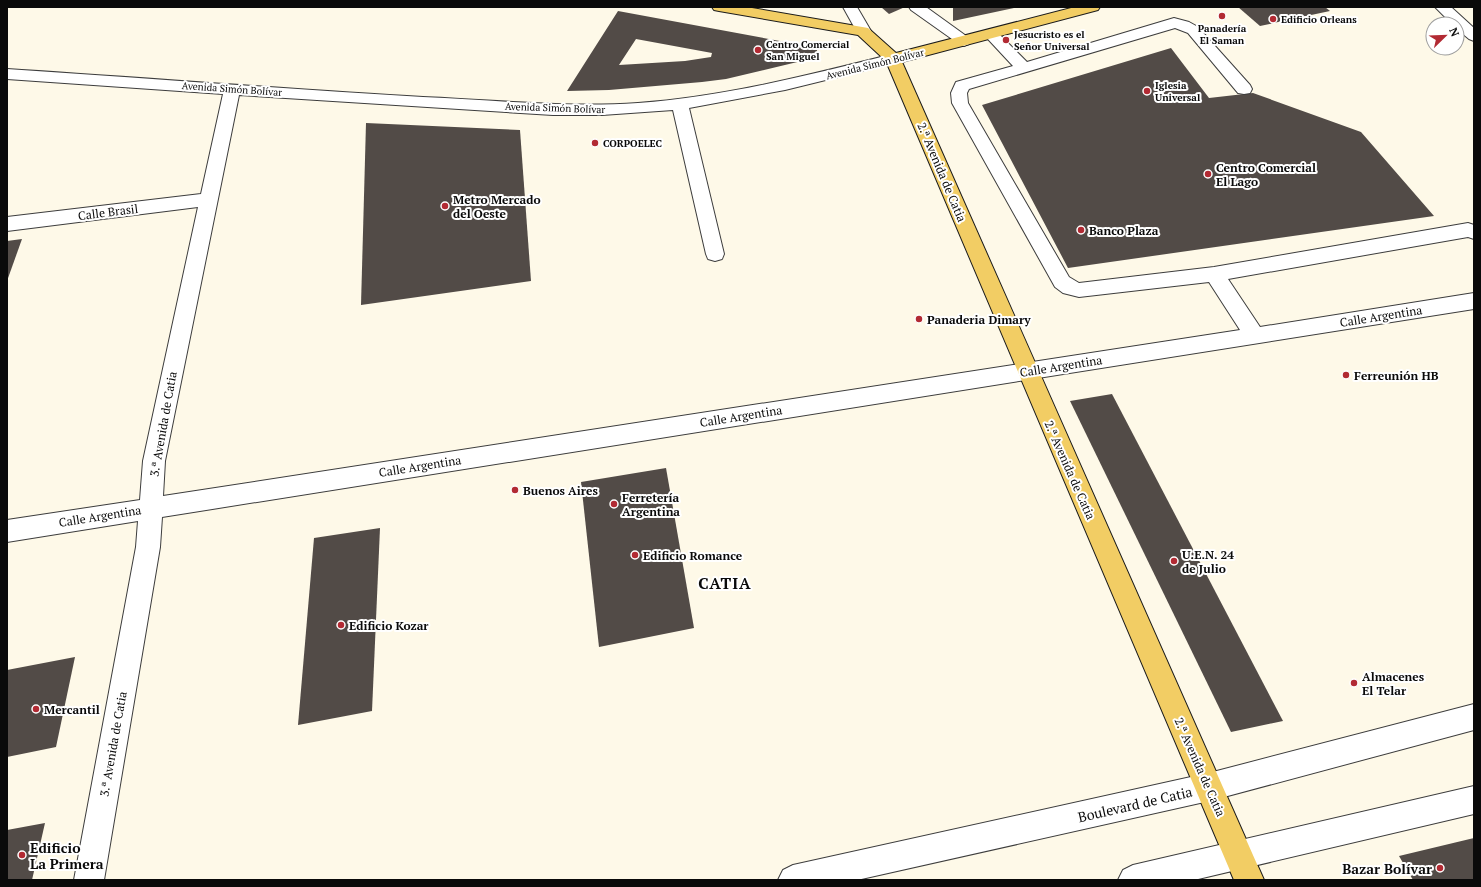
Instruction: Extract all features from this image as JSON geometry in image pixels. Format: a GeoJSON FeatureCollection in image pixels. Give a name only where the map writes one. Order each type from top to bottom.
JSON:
{"type":"FeatureCollection","features":[{"type":"Feature","properties":{"kind":"main road"},"geometry":{"type":"LineString","coordinates":[[719,7],[863,31],[892,59]]}},
{"type":"Feature","properties":{"kind":"main road","name":"Avenida Simón Bolívar"},"geometry":{"type":"LineString","coordinates":[[892,59],[1093,7]]}},
{"type":"Feature","properties":{"kind":"main road","name":"2.ª Avenida de Catia"},"geometry":{"type":"LineString","coordinates":[[892,59],[1243,868]]}},
{"type":"Feature","properties":{"kind":"street"},"geometry":{"type":"LineString","coordinates":[[850,7],[863,31]]}},
{"type":"Feature","properties":{"kind":"street"},"geometry":{"type":"LineString","coordinates":[[916,7],[964,41]]}},
{"type":"Feature","properties":{"kind":"street"},"geometry":{"type":"LineString","coordinates":[[1442,7],[1474,36]]}},
{"type":"Feature","properties":{"kind":"street"},"geometry":{"type":"LineString","coordinates":[[1244,89],[1193,30],[1184,25],[1174,23],[962,86],[959,93],[960,103],[1062,282],[1070,288],[1079,290],[1214,274],[1468,230],[1474,232]]}},
{"type":"Feature","properties":{"kind":"street"},"geometry":{"type":"LineString","coordinates":[[991,34],[1023,67]]}},
{"type":"Feature","properties":{"kind":"street","name":"Avenida Simón Bolívar"},"geometry":{"type":"LineString","coordinates":[[7,74],[549,109],[602,110],[680,104],[741,95],[818,78],[892,59]]}},
{"type":"Feature","properties":{"kind":"street","name":"3.ª Avenida de Catia"},"geometry":{"type":"LineString","coordinates":[[89,880],[148,548],[154,460],[232,89]]}},
{"type":"Feature","properties":{"kind":"street"},"geometry":{"type":"LineString","coordinates":[[680,104],[715,254]]}},
{"type":"Feature","properties":{"kind":"street","name":"Calle Brasil"},"geometry":{"type":"LineString","coordinates":[[7,224],[209,199]]}},
{"type":"Feature","properties":{"kind":"street"},"geometry":{"type":"LineString","coordinates":[[1214,274],[1255,336]]}},
{"type":"Feature","properties":{"kind":"street","name":"Calle Argentina"},"geometry":{"type":"LineString","coordinates":[[7,531],[1474,301]]}},
{"type":"Feature","properties":{"kind":"street","name":"Boulevard de Catia"},"geometry":{"type":"LineString","coordinates":[[793,880],[1209,787],[1474,717]]}},
{"type":"Feature","properties":{"kind":"street"},"geometry":{"type":"LineString","coordinates":[[1133,880],[1243,868],[1474,800]]}},
{"type":"Feature","properties":{"kind":"building"},"geometry":{"type":"Polygon","coordinates":[[[881,7],[905,7],[889,14],[881,7]]]}},
{"type":"Feature","properties":{"kind":"building"},"geometry":{"type":"Polygon","coordinates":[[[953,7],[1014,7],[1014,8],[953,21],[953,7]]]}},
{"type":"Feature","properties":{"kind":"building","name":"Edificio Orleans"},"geometry":{"type":"Polygon","coordinates":[[[1238,7],[1325,7],[1330,11],[1260,26],[1238,7]]]}},
{"type":"Feature","properties":{"kind":"building","name":"Centro Comercial San Miguel"},"geometry":{"type":"Polygon","coordinates":[[[618,11],[818,48],[814,58],[726,79],[609,90],[567,91],[618,11]],[[636,39],[619,65],[685,61],[711,57],[712,53],[636,39]]]}},
{"type":"Feature","properties":{"kind":"building","name":"Centro Comercial El Lago"},"geometry":{"type":"Polygon","coordinates":[[[1171,48],[1209,98],[1253,93],[1361,132],[1434,216],[1068,268],[982,105],[1171,48]]]}},
{"type":"Feature","properties":{"kind":"building","name":"Metro Mercado del Oeste"},"geometry":{"type":"Polygon","coordinates":[[[366,123],[520,130],[531,281],[361,305],[366,123]]]}},
{"type":"Feature","properties":{"kind":"building"},"geometry":{"type":"Polygon","coordinates":[[[22,239],[7,281],[7,241],[22,239]]]}},
{"type":"Feature","properties":{"kind":"building","name":"U.E.N. 24 de Julio"},"geometry":{"type":"Polygon","coordinates":[[[1112,394],[1283,721],[1231,732],[1070,401],[1112,394]]]}},
{"type":"Feature","properties":{"kind":"building","name":"Edificio Romance"},"geometry":{"type":"Polygon","coordinates":[[[666,468],[694,628],[599,647],[581,482],[666,468]]]}},
{"type":"Feature","properties":{"kind":"building","name":"Edificio Kozar"},"geometry":{"type":"Polygon","coordinates":[[[380,528],[372,711],[298,725],[314,538],[380,528]]]}},
{"type":"Feature","properties":{"kind":"building","name":"Mercantil"},"geometry":{"type":"Polygon","coordinates":[[[75,657],[56,747],[7,757],[7,670],[75,657]]]}},
{"type":"Feature","properties":{"kind":"building","name":"Edificio La Primera"},"geometry":{"type":"Polygon","coordinates":[[[45,823],[32,880],[7,880],[7,830],[45,823]]]}},
{"type":"Feature","properties":{"kind":"building","name":"Bazar Bolívar"},"geometry":{"type":"Polygon","coordinates":[[[1474,838],[1474,880],[1413,880],[1399,856],[1474,838]]]}},
{"type":"Feature","properties":{"kind":"place","name":"Panadería El Saman"},"geometry":{"type":"Point","coordinates":[1222,16]}},
{"type":"Feature","properties":{"kind":"place","name":"Edificio Orleans"},"geometry":{"type":"Point","coordinates":[1273,19]}},
{"type":"Feature","properties":{"kind":"place","name":"Jesucristo es el Señor Universal"},"geometry":{"type":"Point","coordinates":[1006,40]}},
{"type":"Feature","properties":{"kind":"place","name":"Centro Comercial San Miguel"},"geometry":{"type":"Point","coordinates":[758,50]}},
{"type":"Feature","properties":{"kind":"place","name":"Iglesia Universal"},"geometry":{"type":"Point","coordinates":[1147,91]}},
{"type":"Feature","properties":{"kind":"place","name":"CORPOELEC"},"geometry":{"type":"Point","coordinates":[595,143]}},
{"type":"Feature","properties":{"kind":"place","name":"Centro Comercial El Lago"},"geometry":{"type":"Point","coordinates":[1208,174]}},
{"type":"Feature","properties":{"kind":"place","name":"Metro Mercado del Oeste"},"geometry":{"type":"Point","coordinates":[445,206]}},
{"type":"Feature","properties":{"kind":"place","name":"Banco Plaza"},"geometry":{"type":"Point","coordinates":[1081,230]}},
{"type":"Feature","properties":{"kind":"place","name":"Panaderia Dimary"},"geometry":{"type":"Point","coordinates":[919,319]}},
{"type":"Feature","properties":{"kind":"place","name":"Ferreunión HB"},"geometry":{"type":"Point","coordinates":[1346,375]}},
{"type":"Feature","properties":{"kind":"place","name":"Buenos Aires"},"geometry":{"type":"Point","coordinates":[515,490]}},
{"type":"Feature","properties":{"kind":"place","name":"Ferretería Argentina"},"geometry":{"type":"Point","coordinates":[614,504]}},
{"type":"Feature","properties":{"kind":"place","name":"Edificio Romance"},"geometry":{"type":"Point","coordinates":[635,555]}},
{"type":"Feature","properties":{"kind":"place","name":"U.E.N. 24 de Julio"},"geometry":{"type":"Point","coordinates":[1174,561]}},
{"type":"Feature","properties":{"kind":"place","name":"Edificio Kozar"},"geometry":{"type":"Point","coordinates":[341,625]}},
{"type":"Feature","properties":{"kind":"place","name":"Almacenes El Telar"},"geometry":{"type":"Point","coordinates":[1354,683]}},
{"type":"Feature","properties":{"kind":"place","name":"Mercantil"},"geometry":{"type":"Point","coordinates":[36,709]}},
{"type":"Feature","properties":{"kind":"place","name":"Edificio La Primera"},"geometry":{"type":"Point","coordinates":[22,855]}},
{"type":"Feature","properties":{"kind":"place","name":"Bazar Bolívar"},"geometry":{"type":"Point","coordinates":[1440,868]}},
{"type":"Feature","properties":{"kind":"district","name":"CATIA"},"geometry":{"type":"Point","coordinates":[725,583]}}]}
